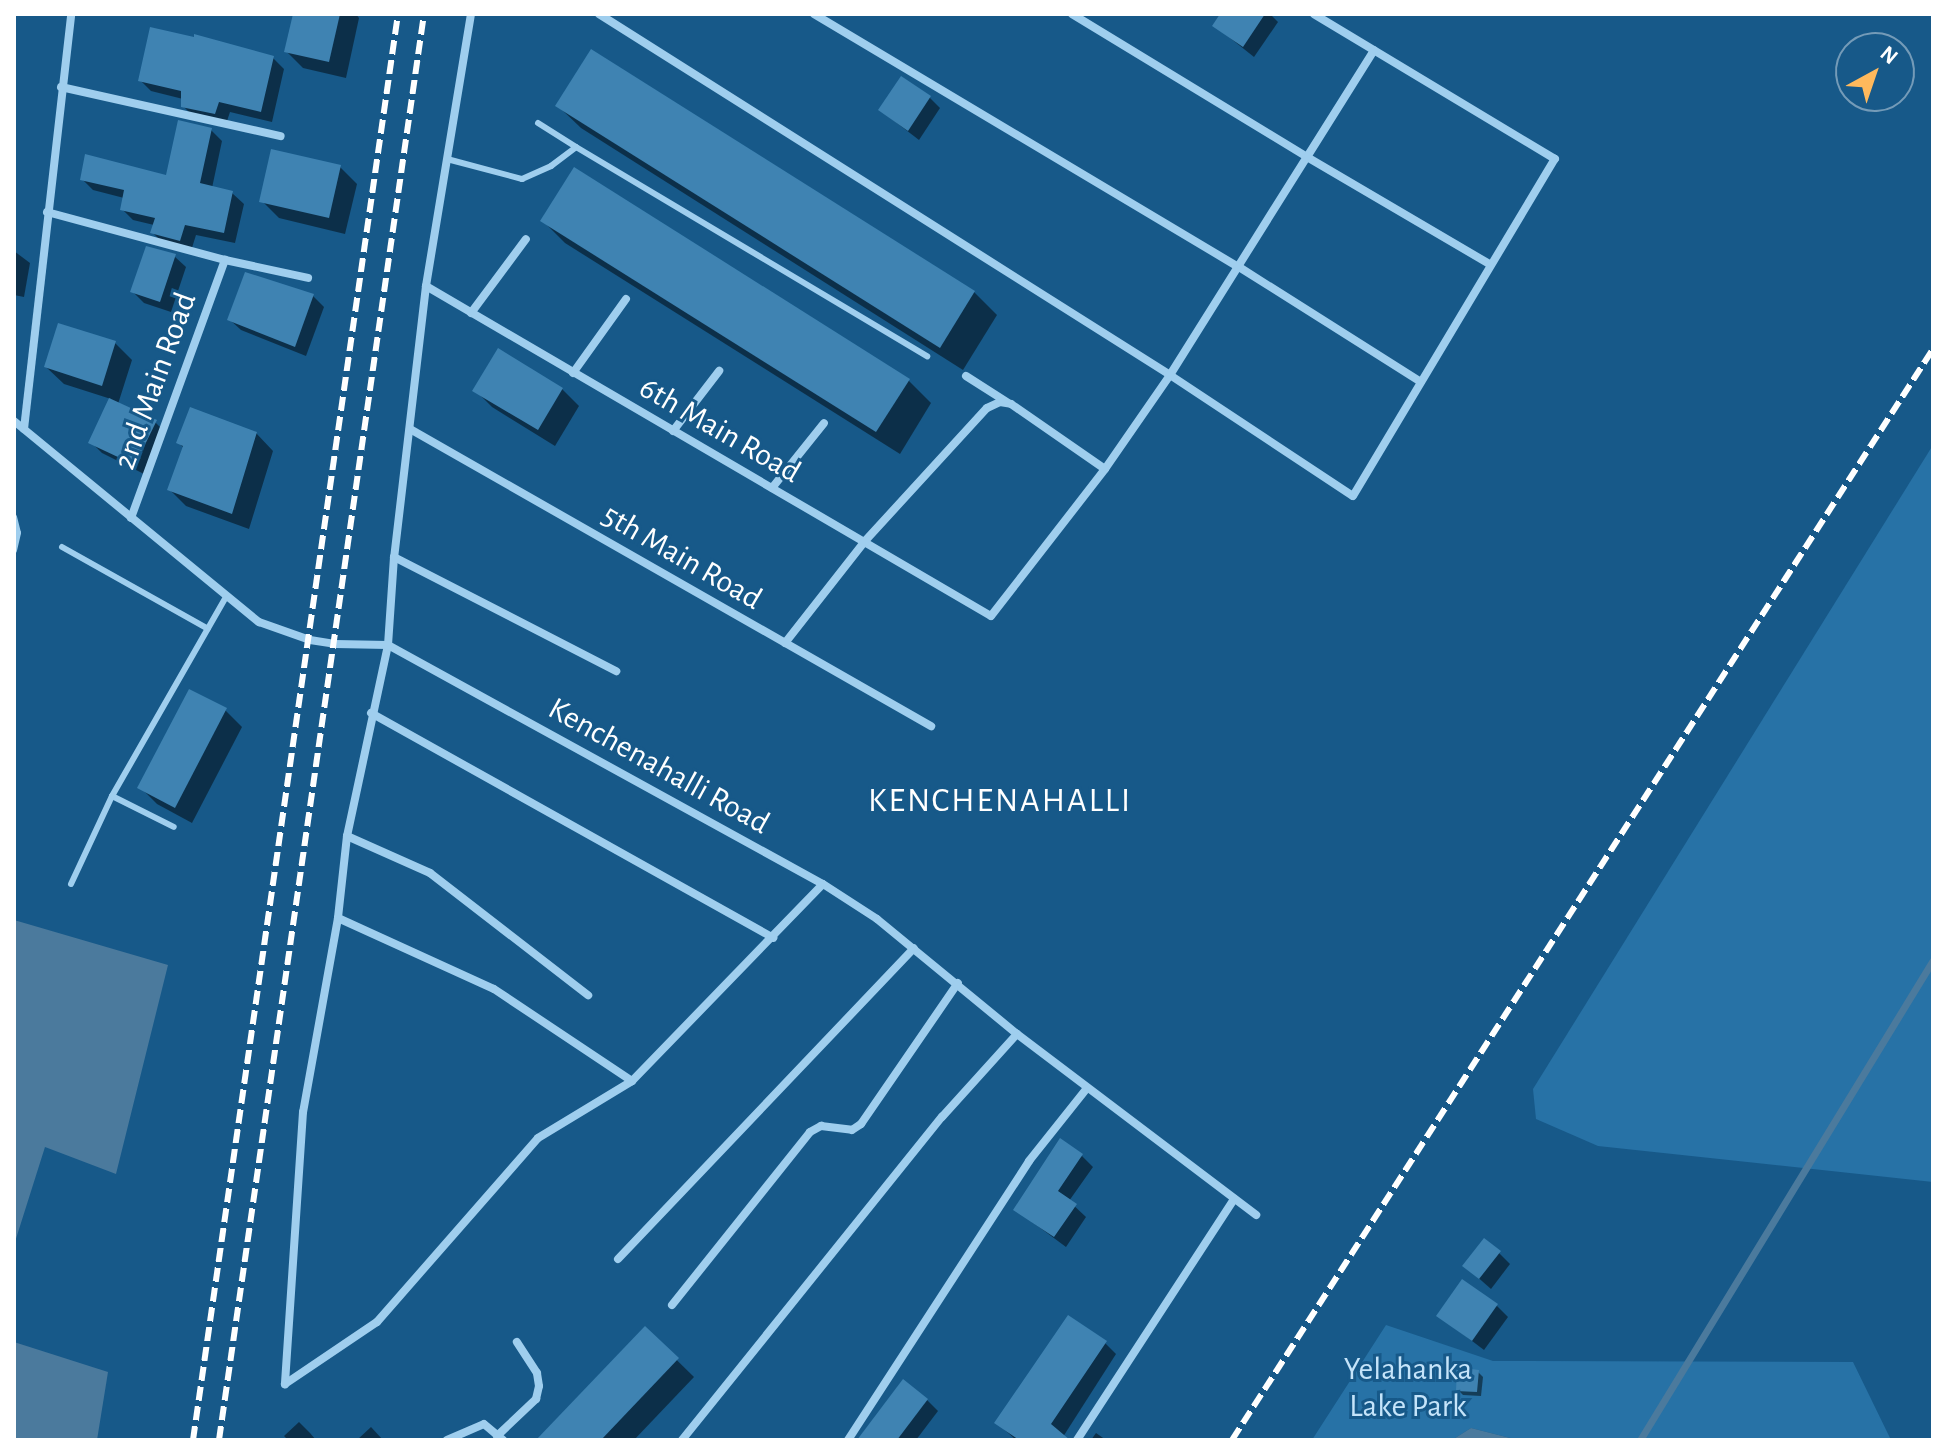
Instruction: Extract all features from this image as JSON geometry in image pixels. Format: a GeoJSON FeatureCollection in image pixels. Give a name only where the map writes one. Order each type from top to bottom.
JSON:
{"type":"FeatureCollection","features":[{"type":"Feature","properties":{"kind":"street"},"geometry":{"type":"LineString","coordinates":[[24,429],[71,14]]}},
{"type":"Feature","properties":{"kind":"street"},"geometry":{"type":"LineString","coordinates":[[471,14],[426,286],[394,557],[388,645],[347,836],[338,918],[303,1112],[285,1384],[377,1322],[538,1138],[632,1081],[823,884]]}},
{"type":"Feature","properties":{"kind":"street"},"geometry":{"type":"LineString","coordinates":[[599,14],[1170,375],[1353,496],[1555,159],[1314,14]]}},
{"type":"Feature","properties":{"kind":"street"},"geometry":{"type":"LineString","coordinates":[[814,14],[1239,267],[1421,382]]}},
{"type":"Feature","properties":{"kind":"street"},"geometry":{"type":"LineString","coordinates":[[1072,14],[1491,265]]}},
{"type":"Feature","properties":{"kind":"street"},"geometry":{"type":"LineString","coordinates":[[966,376],[1105,469],[1170,375],[1374,50]]}},
{"type":"Feature","properties":{"kind":"street"},"geometry":{"type":"LineString","coordinates":[[61,87],[281,136]]}},
{"type":"Feature","properties":{"kind":"street"},"geometry":{"type":"LineString","coordinates":[[47,212],[225,260],[308,278]]}},
{"type":"Feature","properties":{"kind":"street"},"geometry":{"type":"LineString","coordinates":[[471,313],[526,239]]}},
{"type":"Feature","properties":{"kind":"street","name":"2nd Main Road"},"geometry":{"type":"LineString","coordinates":[[131,518],[225,260]]}},
{"type":"Feature","properties":{"kind":"street","name":"6th Main Road"},"geometry":{"type":"LineString","coordinates":[[426,286],[991,616],[1105,469]]}},
{"type":"Feature","properties":{"kind":"street"},"geometry":{"type":"LineString","coordinates":[[573,373],[626,299]]}},
{"type":"Feature","properties":{"kind":"street"},"geometry":{"type":"LineString","coordinates":[[673,431],[719,371]]}},
{"type":"Feature","properties":{"kind":"street"},"geometry":{"type":"LineString","coordinates":[[785,643],[865,541],[987,408],[1000,402],[1011,404]]}},
{"type":"Feature","properties":{"kind":"street","name":"Kenchenahalli Road"},"geometry":{"type":"LineString","coordinates":[[14,421],[259,622],[310,640],[388,645],[823,884],[914,948],[1017,1034],[1256,1215]]}},
{"type":"Feature","properties":{"kind":"street"},"geometry":{"type":"LineString","coordinates":[[772,488],[824,423]]}},
{"type":"Feature","properties":{"kind":"street","name":"5th Main Road"},"geometry":{"type":"LineString","coordinates":[[410,429],[931,726]]}},
{"type":"Feature","properties":{"kind":"street"},"geometry":{"type":"LineString","coordinates":[[394,557],[616,671]]}},
{"type":"Feature","properties":{"kind":"street"},"geometry":{"type":"LineString","coordinates":[[371,713],[773,938]]}},
{"type":"Feature","properties":{"kind":"street"},"geometry":{"type":"LineString","coordinates":[[347,836],[430,873],[588,995]]}},
{"type":"Feature","properties":{"kind":"street"},"geometry":{"type":"LineString","coordinates":[[338,918],[494,989],[632,1081]]}},
{"type":"Feature","properties":{"kind":"street"},"geometry":{"type":"LineString","coordinates":[[618,1259],[914,948]]}},
{"type":"Feature","properties":{"kind":"street"},"geometry":{"type":"LineString","coordinates":[[672,1305],[810,1132],[821,1126],[852,1130],[861,1124],[958,983]]}},
{"type":"Feature","properties":{"kind":"street"},"geometry":{"type":"LineString","coordinates":[[682,1440],[942,1117],[1017,1034]]}},
{"type":"Feature","properties":{"kind":"street"},"geometry":{"type":"LineString","coordinates":[[848,1440],[1029,1161],[1087,1088]]}},
{"type":"Feature","properties":{"kind":"street"},"geometry":{"type":"LineString","coordinates":[[1077,1440],[1234,1199]]}},
{"type":"Feature","properties":{"kind":"street"},"geometry":{"type":"LineString","coordinates":[[447,1440],[484,1424],[500,1438],[536,1399],[539,1386],[537,1373],[517,1342]]}},
{"type":"Feature","properties":{"kind":"lane"},"geometry":{"type":"LineString","coordinates":[[538,123],[927,356]]}},
{"type":"Feature","properties":{"kind":"lane"},"geometry":{"type":"LineString","coordinates":[[447,159],[522,179],[551,166],[576,147]]}},
{"type":"Feature","properties":{"kind":"lane"},"geometry":{"type":"LineString","coordinates":[[14,517],[18,533],[14,551]]}},
{"type":"Feature","properties":{"kind":"lane"},"geometry":{"type":"LineString","coordinates":[[62,547],[208,629]]}},
{"type":"Feature","properties":{"kind":"lane"},"geometry":{"type":"LineString","coordinates":[[71,884],[112,796],[226,597]]}},
{"type":"Feature","properties":{"kind":"lane"},"geometry":{"type":"LineString","coordinates":[[112,796],[174,827]]}},
{"type":"Feature","properties":{"kind":"green space"},"geometry":{"type":"Polygon","coordinates":[[[1933,445],[1933,1182],[1598,1146],[1536,1119],[1533,1089],[1933,445]]]}},
{"type":"Feature","properties":{"kind":"green space","name":"Yelahanka Lake Park"},"geometry":{"type":"Polygon","coordinates":[[[1386,1325],[1493,1361],[1853,1362],[1891,1440],[1518,1440],[1471,1428],[1452,1440],[1312,1440],[1386,1325]]]}},
{"type":"Feature","properties":{"kind":"shaded area"},"geometry":{"type":"Polygon","coordinates":[[[14,920],[168,965],[116,1174],[45,1147],[14,1245],[14,920]]]}},
{"type":"Feature","properties":{"kind":"shaded area"},"geometry":{"type":"Polygon","coordinates":[[[14,1342],[108,1372],[97,1440],[14,1440],[14,1342]]]}},
{"type":"Feature","properties":{"kind":"shaded area"},"geometry":{"type":"Polygon","coordinates":[[[1471,1428],[1518,1440],[1452,1440],[1471,1428]]]}},
{"type":"Feature","properties":{"kind":"building"},"geometry":{"type":"Polygon","coordinates":[[[293,14],[340,14],[329,62],[284,52],[293,14]]]}},
{"type":"Feature","properties":{"kind":"building"},"geometry":{"type":"Polygon","coordinates":[[[1220,14],[1265,14],[1243,47],[1212,26],[1220,14]]]}},
{"type":"Feature","properties":{"kind":"building"},"geometry":{"type":"Polygon","coordinates":[[[150,27],[194,37],[194,34],[274,56],[261,112],[219,102],[215,114],[181,107],[181,91],[138,81],[150,27]]]}},
{"type":"Feature","properties":{"kind":"building"},"geometry":{"type":"Polygon","coordinates":[[[591,49],[975,291],[940,348],[555,106],[591,49]]]}},
{"type":"Feature","properties":{"kind":"building"},"geometry":{"type":"Polygon","coordinates":[[[901,76],[931,96],[908,131],[878,110],[901,76]]]}},
{"type":"Feature","properties":{"kind":"building"},"geometry":{"type":"Polygon","coordinates":[[[178,120],[212,128],[200,183],[233,191],[224,233],[185,225],[180,241],[150,233],[155,218],[120,210],[124,190],[80,180],[85,154],[166,175],[178,120]]]}},
{"type":"Feature","properties":{"kind":"building"},"geometry":{"type":"Polygon","coordinates":[[[271,149],[341,165],[329,218],[259,202],[271,149]]]}},
{"type":"Feature","properties":{"kind":"building"},"geometry":{"type":"Polygon","coordinates":[[[574,167],[910,379],[876,432],[540,221],[574,167]]]}},
{"type":"Feature","properties":{"kind":"building"},"geometry":{"type":"Polygon","coordinates":[[[146,246],[176,254],[160,302],[130,292],[146,246]]]}},
{"type":"Feature","properties":{"kind":"building"},"geometry":{"type":"Polygon","coordinates":[[[245,272],[314,294],[295,347],[227,320],[245,272]]]}},
{"type":"Feature","properties":{"kind":"building"},"geometry":{"type":"Polygon","coordinates":[[[58,323],[116,341],[102,386],[44,367],[58,323]]]}},
{"type":"Feature","properties":{"kind":"building"},"geometry":{"type":"Polygon","coordinates":[[[498,348],[563,388],[538,430],[472,391],[498,348]]]}},
{"type":"Feature","properties":{"kind":"building"},"geometry":{"type":"Polygon","coordinates":[[[109,398],[157,420],[135,465],[88,443],[109,398]]]}},
{"type":"Feature","properties":{"kind":"building"},"geometry":{"type":"Polygon","coordinates":[[[190,407],[257,432],[232,514],[167,490],[183,446],[176,443],[190,407]]]}},
{"type":"Feature","properties":{"kind":"building"},"geometry":{"type":"Polygon","coordinates":[[[189,689],[227,708],[175,808],[137,788],[189,689]]]}},
{"type":"Feature","properties":{"kind":"building"},"geometry":{"type":"Polygon","coordinates":[[[1060,1138],[1083,1154],[1058,1191],[1077,1204],[1054,1237],[1013,1210],[1060,1138]]]}},
{"type":"Feature","properties":{"kind":"building"},"geometry":{"type":"Polygon","coordinates":[[[1484,1238],[1501,1251],[1479,1279],[1462,1266],[1484,1238]]]}},
{"type":"Feature","properties":{"kind":"building"},"geometry":{"type":"Polygon","coordinates":[[[1462,1279],[1498,1304],[1472,1341],[1436,1316],[1462,1279]]]}},
{"type":"Feature","properties":{"kind":"building"},"geometry":{"type":"Polygon","coordinates":[[[1068,1315],[1107,1341],[1051,1424],[1070,1440],[1019,1440],[994,1423],[1068,1315]]]}},
{"type":"Feature","properties":{"kind":"building"},"geometry":{"type":"Polygon","coordinates":[[[645,1326],[679,1358],[601,1440],[536,1440],[645,1326]]]}},
{"type":"Feature","properties":{"kind":"building"},"geometry":{"type":"Polygon","coordinates":[[[1457,1367],[1479,1370],[1477,1392],[1456,1391],[1457,1367]]]}},
{"type":"Feature","properties":{"kind":"building"},"geometry":{"type":"Polygon","coordinates":[[[903,1379],[928,1399],[897,1440],[857,1440],[903,1379]]]}},
{"type":"Feature","properties":{"kind":"waterway"},"geometry":{"type":"LineString","coordinates":[[1640,1440],[1933,960]]}},
{"type":"Feature","properties":{"kind":"railway"},"geometry":{"type":"LineString","coordinates":[[193,1440],[398,14]]}},
{"type":"Feature","properties":{"kind":"railway"},"geometry":{"type":"LineString","coordinates":[[219,1440],[424,14]]}},
{"type":"Feature","properties":{"kind":"railway"},"geometry":{"type":"LineString","coordinates":[[1232,1440],[1933,349]]}},
{"type":"Feature","properties":{"kind":"district","name":"KENCHENAHALLI"},"geometry":{"type":"Point","coordinates":[1000,802]}}]}
